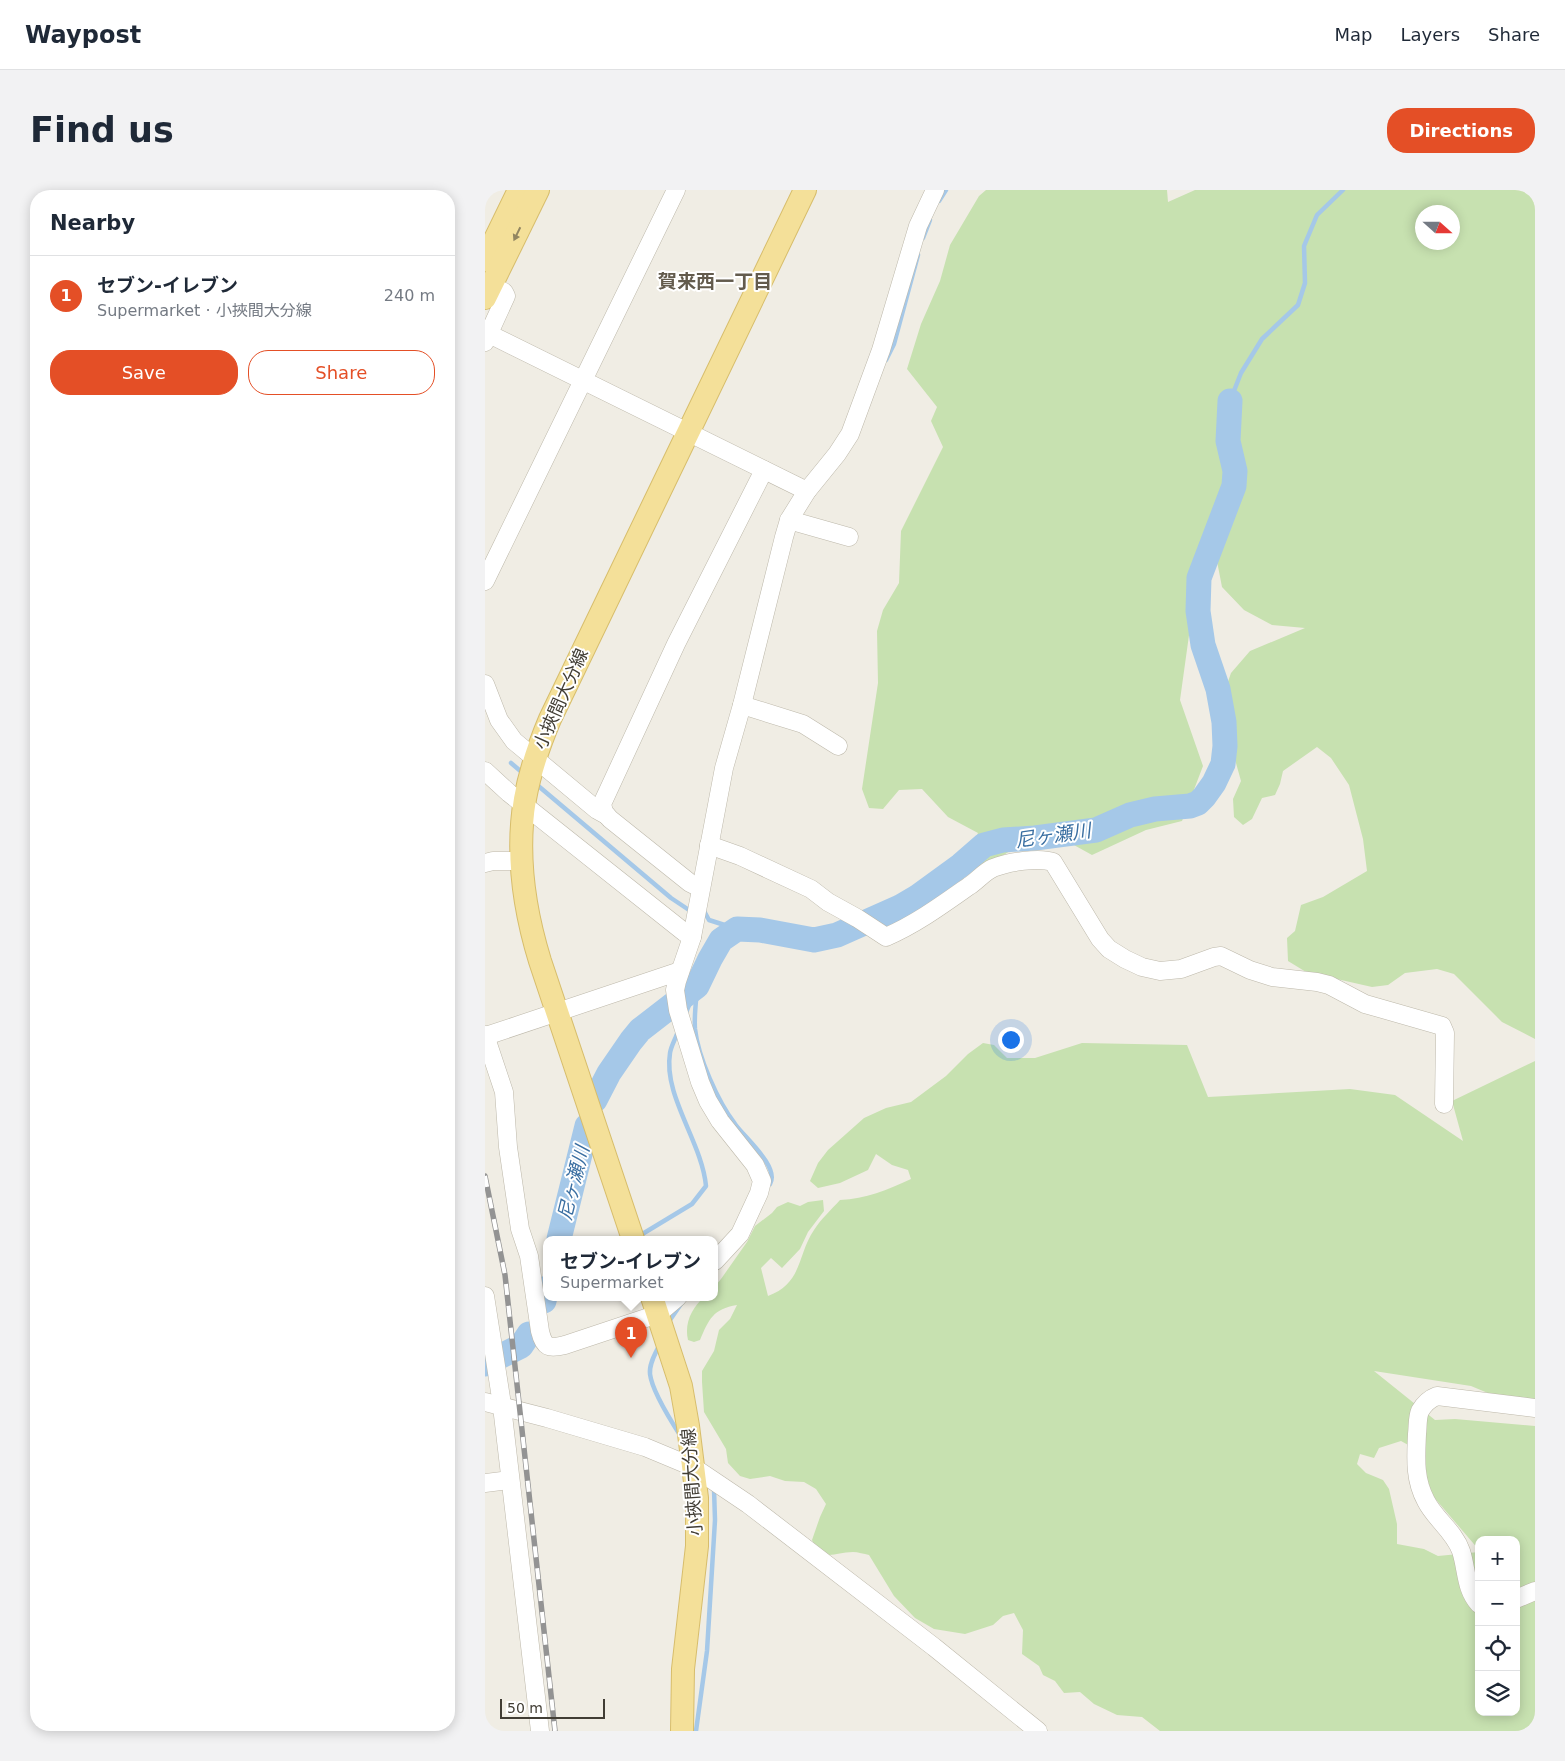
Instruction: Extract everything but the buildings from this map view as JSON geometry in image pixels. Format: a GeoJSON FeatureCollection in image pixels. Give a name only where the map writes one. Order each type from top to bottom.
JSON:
{"type":"FeatureCollection","features":[{"type":"Feature","properties":{"kind":"main road"},"geometry":{"type":"LineString","coordinates":[[485,260],[519,190]]}},
{"type":"Feature","properties":{"kind":"main road"},"geometry":{"type":"LineString","coordinates":[[487,289],[538,190]]}},
{"type":"Feature","properties":{"kind":"main road","name":"小挾間大分線"},"geometry":{"type":"LineString","coordinates":[[632,1236],[557,1013],[529,921],[522,861],[529,780],[550,719],[805,190]]}},
{"type":"Feature","properties":{"kind":"main road","name":"小挾間大分線"},"geometry":{"type":"LineString","coordinates":[[655,1305],[681,1386],[688,1426],[697,1510],[697,1546],[683,1669],[682,1731]]}},
{"type":"Feature","properties":{"kind":"street"},"geometry":{"type":"LineString","coordinates":[[485,581],[582,380],[677,190]]}},
{"type":"Feature","properties":{"kind":"street"},"geometry":{"type":"LineString","coordinates":[[718,1258],[741,1234],[759,1193],[762,1180],[755,1165],[715,1115],[700,1082],[675,996],[677,980],[693,930],[724,768],[789,520],[807,491],[837,454],[850,434],[881,350],[918,226],[935,190]]}},
{"type":"Feature","properties":{"kind":"street"},"geometry":{"type":"LineString","coordinates":[[487,289],[504,292],[506,296],[487,338],[582,380],[807,491]]}},
{"type":"Feature","properties":{"kind":"street"},"geometry":{"type":"LineString","coordinates":[[606,816],[602,808],[603,800],[676,644],[764,470]]}},
{"type":"Feature","properties":{"kind":"street"},"geometry":{"type":"LineString","coordinates":[[789,520],[849,537]]}},
{"type":"Feature","properties":{"kind":"street"},"geometry":{"type":"LineString","coordinates":[[485,684],[495,712],[503,727],[514,741],[529,780],[684,932],[693,930]]}},
{"type":"Feature","properties":{"kind":"street"},"geometry":{"type":"LineString","coordinates":[[742,705],[803,724],[838,746]]}},
{"type":"Feature","properties":{"kind":"street"},"geometry":{"type":"LineString","coordinates":[[485,772],[529,780],[597,810],[691,883],[699,896]]}},
{"type":"Feature","properties":{"kind":"street"},"geometry":{"type":"LineString","coordinates":[[709,845],[740,856],[794,881],[887,937],[905,929],[977,881],[991,869],[1006,863],[1046,860],[1053,862],[1100,939],[1125,959],[1142,967],[1160,971],[1181,969],[1221,956],[1272,977],[1323,983],[1365,1004],[1441,1026],[1445,1033],[1444,1104]]}},
{"type":"Feature","properties":{"kind":"street"},"geometry":{"type":"LineString","coordinates":[[485,863],[493,861],[522,861]]}},
{"type":"Feature","properties":{"kind":"street"},"geometry":{"type":"LineString","coordinates":[[674,1301],[666,1308],[655,1305],[565,1345],[551,1347],[543,1343],[529,1256],[520,1229],[508,1147],[504,1092],[485,1035],[557,1013],[680,971]]}},
{"type":"Feature","properties":{"kind":"street"},"geometry":{"type":"LineString","coordinates":[[485,1296],[498,1378],[493,1404],[510,1480],[540,1731]]}},
{"type":"Feature","properties":{"kind":"street"},"geometry":{"type":"LineString","coordinates":[[1475,1599],[1469,1587],[1461,1551],[1431,1510],[1421,1490],[1415,1453],[1419,1413],[1430,1399],[1437,1396],[1535,1408]]}},
{"type":"Feature","properties":{"kind":"street"},"geometry":{"type":"LineString","coordinates":[[493,1404],[645,1447],[693,1467],[725,1487],[934,1647],[1038,1731]]}},
{"type":"Feature","properties":{"kind":"street"},"geometry":{"type":"LineString","coordinates":[[485,1482],[510,1480]]}},
{"type":"Feature","properties":{"kind":"street"},"geometry":{"type":"LineString","coordinates":[[1520,1597],[1535,1591]]}},
{"type":"Feature","properties":{"kind":"green space"},"geometry":{"type":"Polygon","coordinates":[[[986,190],[1167,190],[1168,202],[1195,190],[1535,190],[1535,1039],[1502,1022],[1454,974],[1437,969],[1405,973],[1388,985],[1372,987],[1306,972],[1288,961],[1287,938],[1295,931],[1301,905],[1323,897],[1367,871],[1363,839],[1349,785],[1331,758],[1317,747],[1283,771],[1275,795],[1262,798],[1252,819],[1243,825],[1234,817],[1233,799],[1241,781],[1229,738],[1223,696],[1231,673],[1250,651],[1305,628],[1272,625],[1244,610],[1222,587],[1216,556],[1205,578],[1190,628],[1180,700],[1203,766],[1182,821],[1146,830],[1092,855],[1045,829],[978,871],[964,874],[965,860],[978,833],[948,817],[922,789],[899,790],[883,809],[869,808],[862,789],[878,683],[877,631],[883,610],[899,583],[901,531],[943,447],[931,421],[937,407],[907,369],[921,324],[940,281],[950,245],[979,196],[986,190]]]}},
{"type":"Feature","properties":{"kind":"green space"},"geometry":{"type":"Polygon","coordinates":[[[983,1043],[994,1045],[1007,1058],[1035,1058],[1082,1043],[1187,1045],[1208,1097],[1350,1089],[1395,1095],[1463,1141],[1452,1101],[1535,1061],[1535,1403],[1507,1401],[1471,1386],[1374,1371],[1435,1420],[1455,1419],[1535,1426],[1535,1731],[1160,1731],[1142,1717],[1117,1715],[1094,1704],[1080,1692],[1064,1693],[1055,1681],[1043,1675],[1039,1666],[1022,1654],[1023,1630],[1014,1613],[1003,1616],[993,1625],[965,1634],[934,1629],[915,1618],[894,1596],[869,1555],[846,1552],[829,1555],[820,1552],[816,1547],[812,1540],[826,1504],[816,1489],[804,1482],[785,1481],[770,1476],[750,1479],[740,1476],[728,1463],[726,1449],[704,1412],[702,1382],[702,1371],[714,1351],[719,1330],[730,1319],[737,1305],[717,1312],[709,1321],[700,1340],[694,1342],[688,1340],[687,1334],[690,1316],[700,1301],[718,1301],[718,1282],[747,1242],[755,1226],[777,1207],[788,1202],[800,1206],[808,1202],[823,1200],[824,1211],[808,1232],[800,1249],[782,1268],[771,1258],[761,1268],[768,1296],[788,1284],[798,1268],[814,1230],[840,1200],[859,1198],[876,1193],[911,1179],[908,1170],[892,1165],[876,1154],[868,1170],[840,1183],[818,1188],[810,1181],[818,1163],[828,1150],[864,1118],[886,1108],[911,1102],[946,1076],[968,1054],[983,1043]]]}},
{"type":"Feature","properties":{"kind":"waterway"},"geometry":{"type":"LineString","coordinates":[[939,201],[946,190]]}},
{"type":"Feature","properties":{"kind":"waterway"},"geometry":{"type":"LineString","coordinates":[[1230,401],[1241,373],[1262,339],[1298,305],[1305,283],[1304,246],[1317,215],[1343,190]]}},
{"type":"Feature","properties":{"kind":"waterway"},"geometry":{"type":"LineString","coordinates":[[923,238],[930,220]]}},
{"type":"Feature","properties":{"kind":"waterway"},"geometry":{"type":"LineString","coordinates":[[886,360],[894,344],[918,255]]}},
{"type":"Feature","properties":{"kind":"waterway","name":"尼ヶ瀬川"},"geometry":{"type":"LineString","coordinates":[[595,1100],[609,1073],[640,1030],[697,986],[721,940],[737,929],[760,930],[814,940],[837,935],[900,907],[917,897],[961,865],[984,845],[1003,840],[1096,830],[1130,815],[1155,809],[1190,806],[1198,803],[1204,797],[1214,783],[1223,764],[1225,746],[1224,722],[1218,689],[1203,645],[1198,611],[1199,578],[1234,486],[1235,471],[1228,441],[1230,401]]}},
{"type":"Feature","properties":{"kind":"waterway"},"geometry":{"type":"LineString","coordinates":[[511,763],[524,774]]}},
{"type":"Feature","properties":{"kind":"waterway"},"geometry":{"type":"LineString","coordinates":[[536,784],[671,898],[692,912]]}},
{"type":"Feature","properties":{"kind":"waterway"},"geometry":{"type":"LineString","coordinates":[[704,911],[709,920],[737,929]]}},
{"type":"Feature","properties":{"kind":"waterway"},"geometry":{"type":"LineString","coordinates":[[685,1015],[697,986]]}},
{"type":"Feature","properties":{"kind":"waterway"},"geometry":{"type":"LineString","coordinates":[[697,990],[695,1029],[704,1066],[729,1115],[766,1161],[772,1177],[770,1184]]}},
{"type":"Feature","properties":{"kind":"waterway"},"geometry":{"type":"LineString","coordinates":[[644,1233],[692,1204],[706,1186],[698,1153],[672,1086],[669,1069],[670,1053],[678,1031]]}},
{"type":"Feature","properties":{"kind":"waterway","name":"尼ヶ瀬川"},"geometry":{"type":"LineString","coordinates":[[560,1236],[587,1126]]}},
{"type":"Feature","properties":{"kind":"waterway"},"geometry":{"type":"LineString","coordinates":[[670,1320],[681,1304]]}},
{"type":"Feature","properties":{"kind":"waterway","name":"尼ヶ瀬川"},"geometry":{"type":"LineString","coordinates":[[485,1364],[521,1346],[529,1334]]}},
{"type":"Feature","properties":{"kind":"waterway"},"geometry":{"type":"LineString","coordinates":[[658,1348],[650,1367],[651,1381],[662,1406],[680,1435]]}},
{"type":"Feature","properties":{"kind":"waterway"},"geometry":{"type":"LineString","coordinates":[[696,1731],[707,1651],[715,1520],[714,1489]]}},
{"type":"Feature","properties":{"kind":"railway"},"geometry":{"type":"LineString","coordinates":[[485,1176],[505,1275],[555,1731]]}},
{"type":"Feature","properties":{"kind":"place","name":"セブン-イレブン"},"geometry":{"type":"Point","coordinates":[631,1358]}},
{"type":"Feature","properties":{"kind":"district","name":"賀来西一丁目"},"geometry":{"type":"Point","coordinates":[715,281]}}]}
